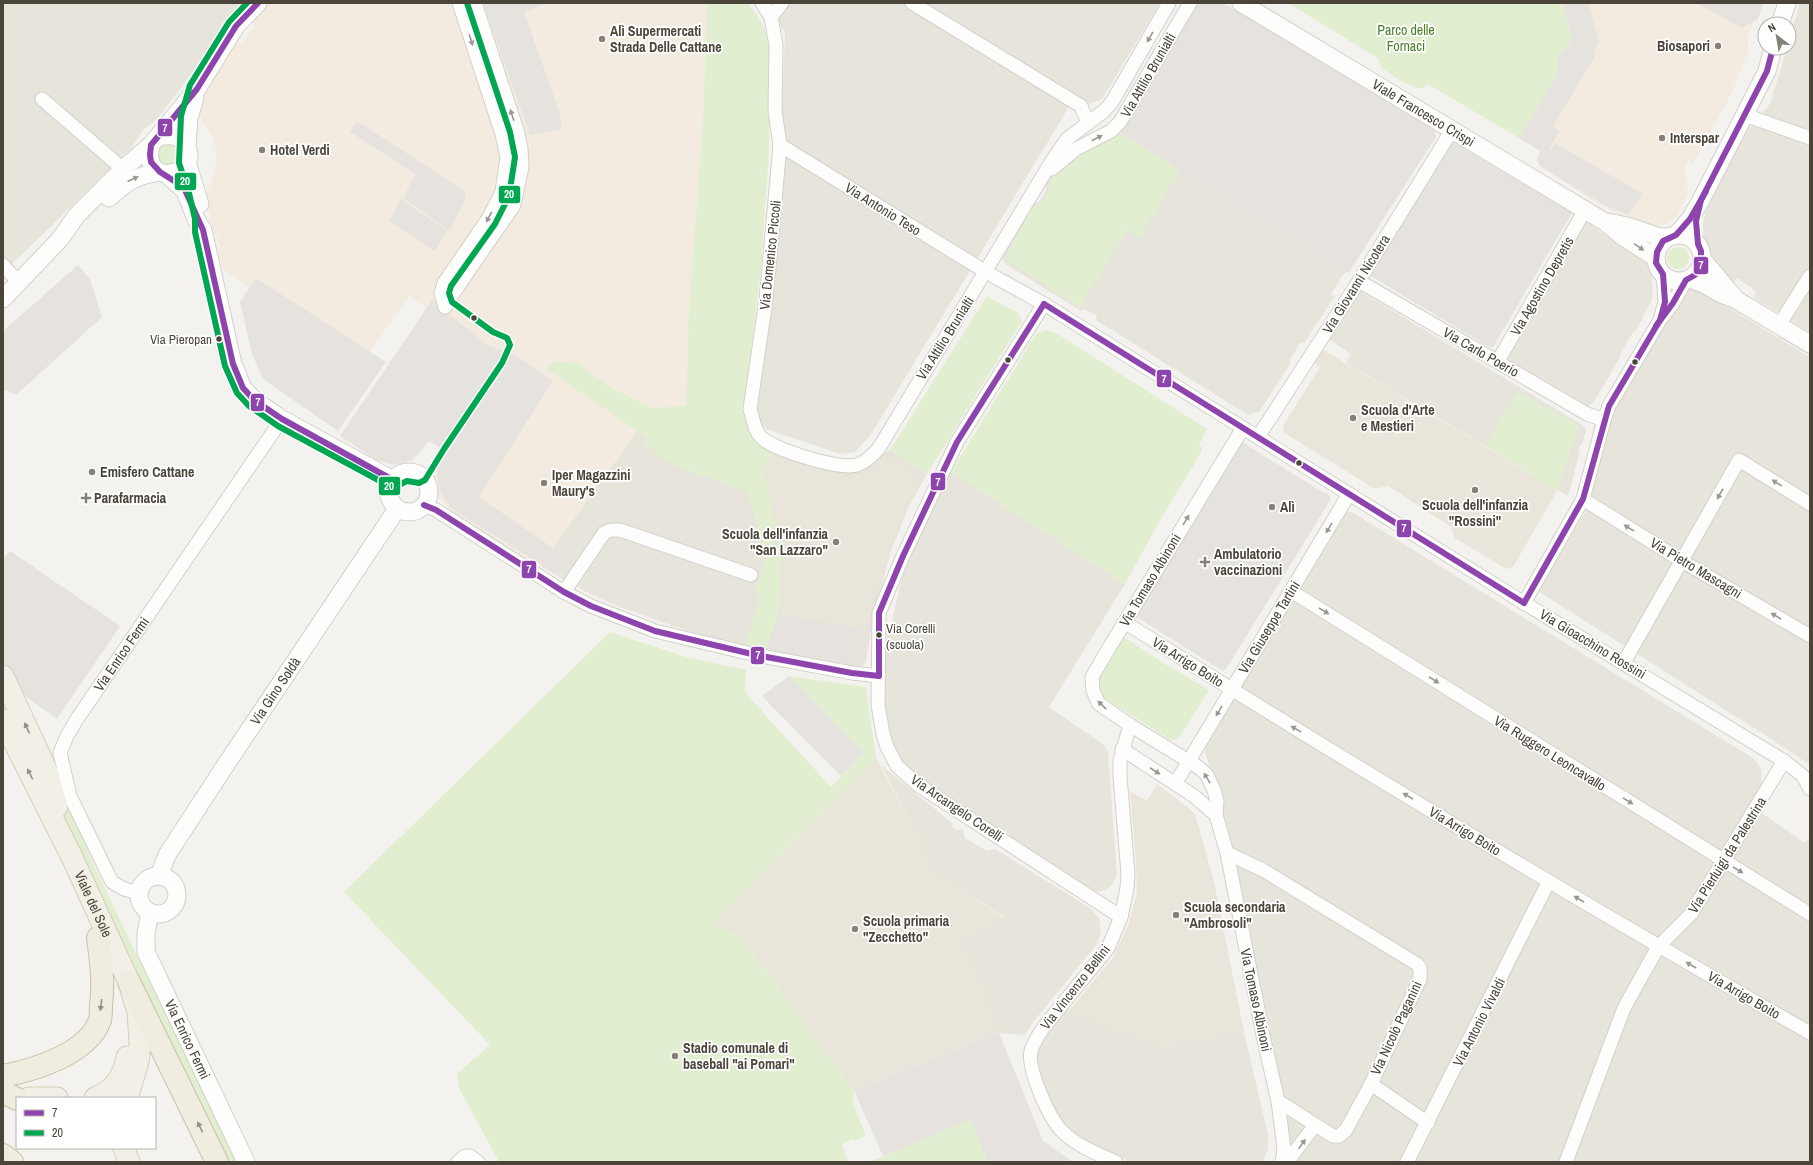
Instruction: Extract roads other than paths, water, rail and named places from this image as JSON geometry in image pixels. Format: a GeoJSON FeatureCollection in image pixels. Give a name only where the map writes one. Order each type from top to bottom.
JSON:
{"type":"FeatureCollection","features":[{"type":"Feature","properties":{"kind":"highway"},"geometry":{"type":"LineString","coordinates":[[3,1076],[39,1067],[71,1052],[89,1038],[100,1020],[104,985],[98,938]]}},
{"type":"Feature","properties":{"kind":"highway"},"geometry":{"type":"LineString","coordinates":[[129,982],[217,1162]]}},
{"type":"Feature","properties":{"kind":"highway"},"geometry":{"type":"LineString","coordinates":[[3,1092],[16,1098]]}},
{"type":"Feature","properties":{"kind":"highway"},"geometry":{"type":"LineString","coordinates":[[3,1155],[12,1162]]}},
{"type":"Feature","properties":{"kind":"main road"},"geometry":{"type":"LineString","coordinates":[[3,676],[46,769],[72,857]]}},
{"type":"Feature","properties":{"kind":"main road","name":"Viale del Sole"},"geometry":{"type":"LineString","coordinates":[[3,720],[72,857],[129,982],[138,1012],[140,1043],[138,1062],[128,1097]]}},
{"type":"Feature","properties":{"kind":"main road","name":"Viale del Sole"},"geometry":{"type":"LineString","coordinates":[[3,749],[98,938],[119,986],[130,1028],[126,1066],[118,1081],[111,1088],[97,1097]]}},
{"type":"Feature","properties":{"kind":"main road"},"geometry":{"type":"LineString","coordinates":[[3,1106],[16,1100]]}},
{"type":"Feature","properties":{"kind":"street"},"geometry":{"type":"LineString","coordinates":[[3,299],[20,284],[60,239],[77,215],[123,169],[155,141],[197,89],[236,26],[258,3]]}},
{"type":"Feature","properties":{"kind":"street"},"geometry":{"type":"LineString","coordinates":[[458,3],[502,134],[506,157],[502,192],[488,219],[444,283],[441,293],[445,307],[514,205],[522,167],[521,148],[517,130],[476,3]]}},
{"type":"Feature","properties":{"kind":"street"},"geometry":{"type":"LineString","coordinates":[[762,3],[771,17],[782,3]]}},
{"type":"Feature","properties":{"kind":"street"},"geometry":{"type":"LineString","coordinates":[[912,3],[1081,106],[1088,123]]}},
{"type":"Feature","properties":{"kind":"street","name":"Via Attilio Brunialti"},"geometry":{"type":"LineString","coordinates":[[826,463],[846,466],[858,465],[868,459],[879,448],[956,319],[986,272],[1042,176],[1067,139],[1104,111],[1112,102],[1169,3]]}},
{"type":"Feature","properties":{"kind":"street","name":"Via Attilio Brunialti"},"geometry":{"type":"LineString","coordinates":[[1042,176],[1076,149],[1111,131],[1120,122],[1190,3]]}},
{"type":"Feature","properties":{"kind":"street","name":"Viale Francesco Crispi"},"geometry":{"type":"LineString","coordinates":[[1241,3],[1605,222],[1622,236],[1656,258]]}},
{"type":"Feature","properties":{"kind":"street"},"geometry":{"type":"LineString","coordinates":[[1783,16],[1787,3]]}},
{"type":"Feature","properties":{"kind":"street","name":"Via Domenico Piccoli"},"geometry":{"type":"LineString","coordinates":[[771,17],[776,45],[775,111],[780,145],[766,300],[750,409],[754,426],[760,437],[771,445],[826,463]]}},
{"type":"Feature","properties":{"kind":"street"},"geometry":{"type":"LineString","coordinates":[[1660,320],[1665,302],[1663,274],[1658,267],[1656,258],[1659,246],[1690,219],[1745,115],[1766,71],[1771,56]]}},
{"type":"Feature","properties":{"kind":"street"},"geometry":{"type":"LineString","coordinates":[[60,239],[84,223],[126,182],[135,177],[162,173],[175,174],[182,169],[187,155],[189,118],[197,89]]}},
{"type":"Feature","properties":{"kind":"street"},"geometry":{"type":"LineString","coordinates":[[42,99],[123,169]]}},
{"type":"Feature","properties":{"kind":"street"},"geometry":{"type":"LineString","coordinates":[[1745,115],[1810,138]]}},
{"type":"Feature","properties":{"kind":"street","name":"Via Giovanni Nicotera"},"geometry":{"type":"LineString","coordinates":[[1258,437],[1359,281],[1452,130]]}},
{"type":"Feature","properties":{"kind":"street"},"geometry":{"type":"LineString","coordinates":[[203,230],[197,221],[185,190],[151,164],[149,155],[155,141],[170,135],[180,138],[187,155],[203,218],[203,230],[233,364],[244,388],[254,400],[282,419],[393,480]]}},
{"type":"Feature","properties":{"kind":"street"},"geometry":{"type":"LineString","coordinates":[[1067,139],[1076,149]]}},
{"type":"Feature","properties":{"kind":"street","name":"Via Antonio Teso"},"geometry":{"type":"LineString","coordinates":[[780,145],[986,272],[1044,304]]}},
{"type":"Feature","properties":{"kind":"street"},"geometry":{"type":"LineString","coordinates":[[1524,603],[1583,499],[1604,420],[1610,406],[1660,320],[1688,279],[1699,270],[1700,251],[1696,221],[1701,200]]}},
{"type":"Feature","properties":{"kind":"street","name":"Via Agostino Depretis"},"geometry":{"type":"LineString","coordinates":[[1498,362],[1585,210]]}},
{"type":"Feature","properties":{"kind":"street","name":"Viale Francesco Crispi"},"geometry":{"type":"LineString","coordinates":[[1605,222],[1627,226],[1660,237],[1688,236],[1735,299]]}},
{"type":"Feature","properties":{"kind":"street"},"geometry":{"type":"LineString","coordinates":[[3,266],[20,284]]}},
{"type":"Feature","properties":{"kind":"street","name":"Viale Francesco Crispi"},"geometry":{"type":"LineString","coordinates":[[1663,274],[1674,281],[1688,279],[1704,284],[1721,294],[1735,299],[1810,344]]}},
{"type":"Feature","properties":{"kind":"street"},"geometry":{"type":"LineString","coordinates":[[1779,325],[1810,276]]}},
{"type":"Feature","properties":{"kind":"street","name":"Via Carlo Poerio"},"geometry":{"type":"LineString","coordinates":[[1359,281],[1587,414],[1604,420]]}},
{"type":"Feature","properties":{"kind":"street","name":"Via Gioacchino Rossini"},"geometry":{"type":"LineString","coordinates":[[1044,304],[1524,603],[1624,662],[1784,761],[1803,776],[1810,790]]}},
{"type":"Feature","properties":{"kind":"street","name":"Via Arcangelo Corelli"},"geometry":{"type":"LineString","coordinates":[[1044,304],[957,442],[903,556],[879,613],[878,705],[887,748],[897,766],[918,785],[1121,916]]}},
{"type":"Feature","properties":{"kind":"street","name":"Via Enrico Fermi"},"geometry":{"type":"LineString","coordinates":[[139,893],[124,889],[112,882],[70,796],[60,753],[67,736],[77,719],[282,419]]}},
{"type":"Feature","properties":{"kind":"street","name":"Via Tomaso Albinoni"},"geometry":{"type":"LineString","coordinates":[[1243,428],[1124,622],[1098,666],[1091,682],[1095,697],[1099,704],[1130,725],[1190,760],[1207,775],[1214,790],[1216,815],[1227,853],[1264,1040],[1278,1102],[1284,1142],[1282,1162]]}},
{"type":"Feature","properties":{"kind":"street"},"geometry":{"type":"LineString","coordinates":[[1624,662],[1739,460],[1810,504]]}},
{"type":"Feature","properties":{"kind":"street"},"geometry":{"type":"LineString","coordinates":[[405,472],[415,473],[423,478],[429,491],[429,496],[424,505],[414,512],[403,512],[397,509],[392,503],[389,495],[389,487],[393,480],[405,472]]}},
{"type":"Feature","properties":{"kind":"street","name":"Via Giuseppe Tartini"},"geometry":{"type":"LineString","coordinates":[[1190,760],[1349,494]]}},
{"type":"Feature","properties":{"kind":"street","name":"Via Pietro Mascagni"},"geometry":{"type":"LineString","coordinates":[[1583,499],[1682,561],[1810,636]]}},
{"type":"Feature","properties":{"kind":"street"},"geometry":{"type":"LineString","coordinates":[[424,505],[436,510],[564,592],[591,606],[655,631],[756,655],[852,673],[879,676]]}},
{"type":"Feature","properties":{"kind":"street","name":"Via Gino Soldà"},"geometry":{"type":"LineString","coordinates":[[159,876],[167,856],[223,769],[397,509]]}},
{"type":"Feature","properties":{"kind":"street"},"geometry":{"type":"LineString","coordinates":[[564,592],[604,533],[611,530],[620,530],[751,575]]}},
{"type":"Feature","properties":{"kind":"street","name":"Via Ruggero Leoncavallo"},"geometry":{"type":"LineString","coordinates":[[1291,591],[1724,862],[1810,914]]}},
{"type":"Feature","properties":{"kind":"street","name":"Via Arrigo Boito"},"geometry":{"type":"LineString","coordinates":[[1124,622],[1232,690],[1658,947],[1810,1033]]}},
{"type":"Feature","properties":{"kind":"street"},"geometry":{"type":"LineString","coordinates":[[1130,725],[1122,749],[1204,804],[1216,815]]}},
{"type":"Feature","properties":{"kind":"street","name":"Via Vincenzo Bellini"},"geometry":{"type":"LineString","coordinates":[[1116,1162],[1079,1144],[1062,1132],[1057,1126],[1043,1100],[1032,1069],[1031,1052],[1036,1039],[1044,1027],[1108,948],[1121,916],[1127,888],[1128,874],[1120,776],[1122,749]]}},
{"type":"Feature","properties":{"kind":"street"},"geometry":{"type":"LineString","coordinates":[[1175,784],[1190,760]]}},
{"type":"Feature","properties":{"kind":"street","name":"Via Pierluigi da Palestrina"},"geometry":{"type":"LineString","coordinates":[[1566,1162],[1624,1008],[1658,947],[1691,914],[1784,761]]}},
{"type":"Feature","properties":{"kind":"street","name":"Via Nicolò Paganini"},"geometry":{"type":"LineString","coordinates":[[1227,853],[1263,870],[1417,964],[1420,968],[1420,979],[1371,1084],[1346,1130],[1339,1136],[1333,1136],[1278,1102]]}},
{"type":"Feature","properties":{"kind":"street"},"geometry":{"type":"LineString","coordinates":[[159,876],[169,879],[173,883],[177,894],[176,900],[168,910],[156,914],[150,912],[141,904],[139,893],[140,887],[148,878],[159,876]]}},
{"type":"Feature","properties":{"kind":"street","name":"Via Antonio Vivaldi"},"geometry":{"type":"LineString","coordinates":[[1407,1162],[1549,881]]}},
{"type":"Feature","properties":{"kind":"street","name":"Via Enrico Fermi"},"geometry":{"type":"LineString","coordinates":[[150,912],[146,933],[146,952],[246,1162]]}},
{"type":"Feature","properties":{"kind":"street"},"geometry":{"type":"LineString","coordinates":[[1371,1084],[1428,1123]]}},
{"type":"Feature","properties":{"kind":"street"},"geometry":{"type":"LineString","coordinates":[[1287,1162],[1315,1125]]}},
{"type":"Feature","properties":{"kind":"street"},"geometry":{"type":"LineString","coordinates":[[458,1162],[464,1156],[470,1156],[478,1162]]}},
{"type":"Feature","properties":{"kind":"place","name":"Alì Supermercati Strada Delle Cattane"},"geometry":{"type":"Point","coordinates":[602,39]}},
{"type":"Feature","properties":{"kind":"place","name":"Biosapori"},"geometry":{"type":"Point","coordinates":[1718,46]}},
{"type":"Feature","properties":{"kind":"place","name":"Interspar"},"geometry":{"type":"Point","coordinates":[1662,138]}},
{"type":"Feature","properties":{"kind":"place","name":"Hotel Verdi"},"geometry":{"type":"Point","coordinates":[262,150]}},
{"type":"Feature","properties":{"kind":"place","name":"Via Pieropan"},"geometry":{"type":"Point","coordinates":[219,339]}},
{"type":"Feature","properties":{"kind":"place","name":"Scuola d'Arte e Mestieri"},"geometry":{"type":"Point","coordinates":[1353,418]}},
{"type":"Feature","properties":{"kind":"place","name":"Emisfero Cattane"},"geometry":{"type":"Point","coordinates":[92,472]}},
{"type":"Feature","properties":{"kind":"place","name":"Iper Magazzini Maury's"},"geometry":{"type":"Point","coordinates":[544,483]}},
{"type":"Feature","properties":{"kind":"place","name":"Scuola dell'infanzia \"Rossini\""},"geometry":{"type":"Point","coordinates":[1475,490]}},
{"type":"Feature","properties":{"kind":"place","name":"Parafarmacia"},"geometry":{"type":"Point","coordinates":[86,498]}},
{"type":"Feature","properties":{"kind":"place","name":"Alì"},"geometry":{"type":"Point","coordinates":[1272,507]}},
{"type":"Feature","properties":{"kind":"place","name":"Scuola dell'infanzia \"San Lazzaro\""},"geometry":{"type":"Point","coordinates":[836,542]}},
{"type":"Feature","properties":{"kind":"place","name":"Ambulatorio vaccinazioni"},"geometry":{"type":"Point","coordinates":[1205,562]}},
{"type":"Feature","properties":{"kind":"place","name":"Via Corelli (scuola)"},"geometry":{"type":"Point","coordinates":[879,635]}},
{"type":"Feature","properties":{"kind":"place","name":"Scuola secondaria \"Ambrosoli\""},"geometry":{"type":"Point","coordinates":[1176,915]}},
{"type":"Feature","properties":{"kind":"place","name":"Scuola primaria \"Zecchetto\""},"geometry":{"type":"Point","coordinates":[855,929]}},
{"type":"Feature","properties":{"kind":"place","name":"Stadio comunale di baseball \"ai Pomari\""},"geometry":{"type":"Point","coordinates":[675,1056]}},
{"type":"Feature","properties":{"kind":"park label","name":"Parco delle Fornaci"},"geometry":{"type":"Point","coordinates":[1406,38]}}]}
